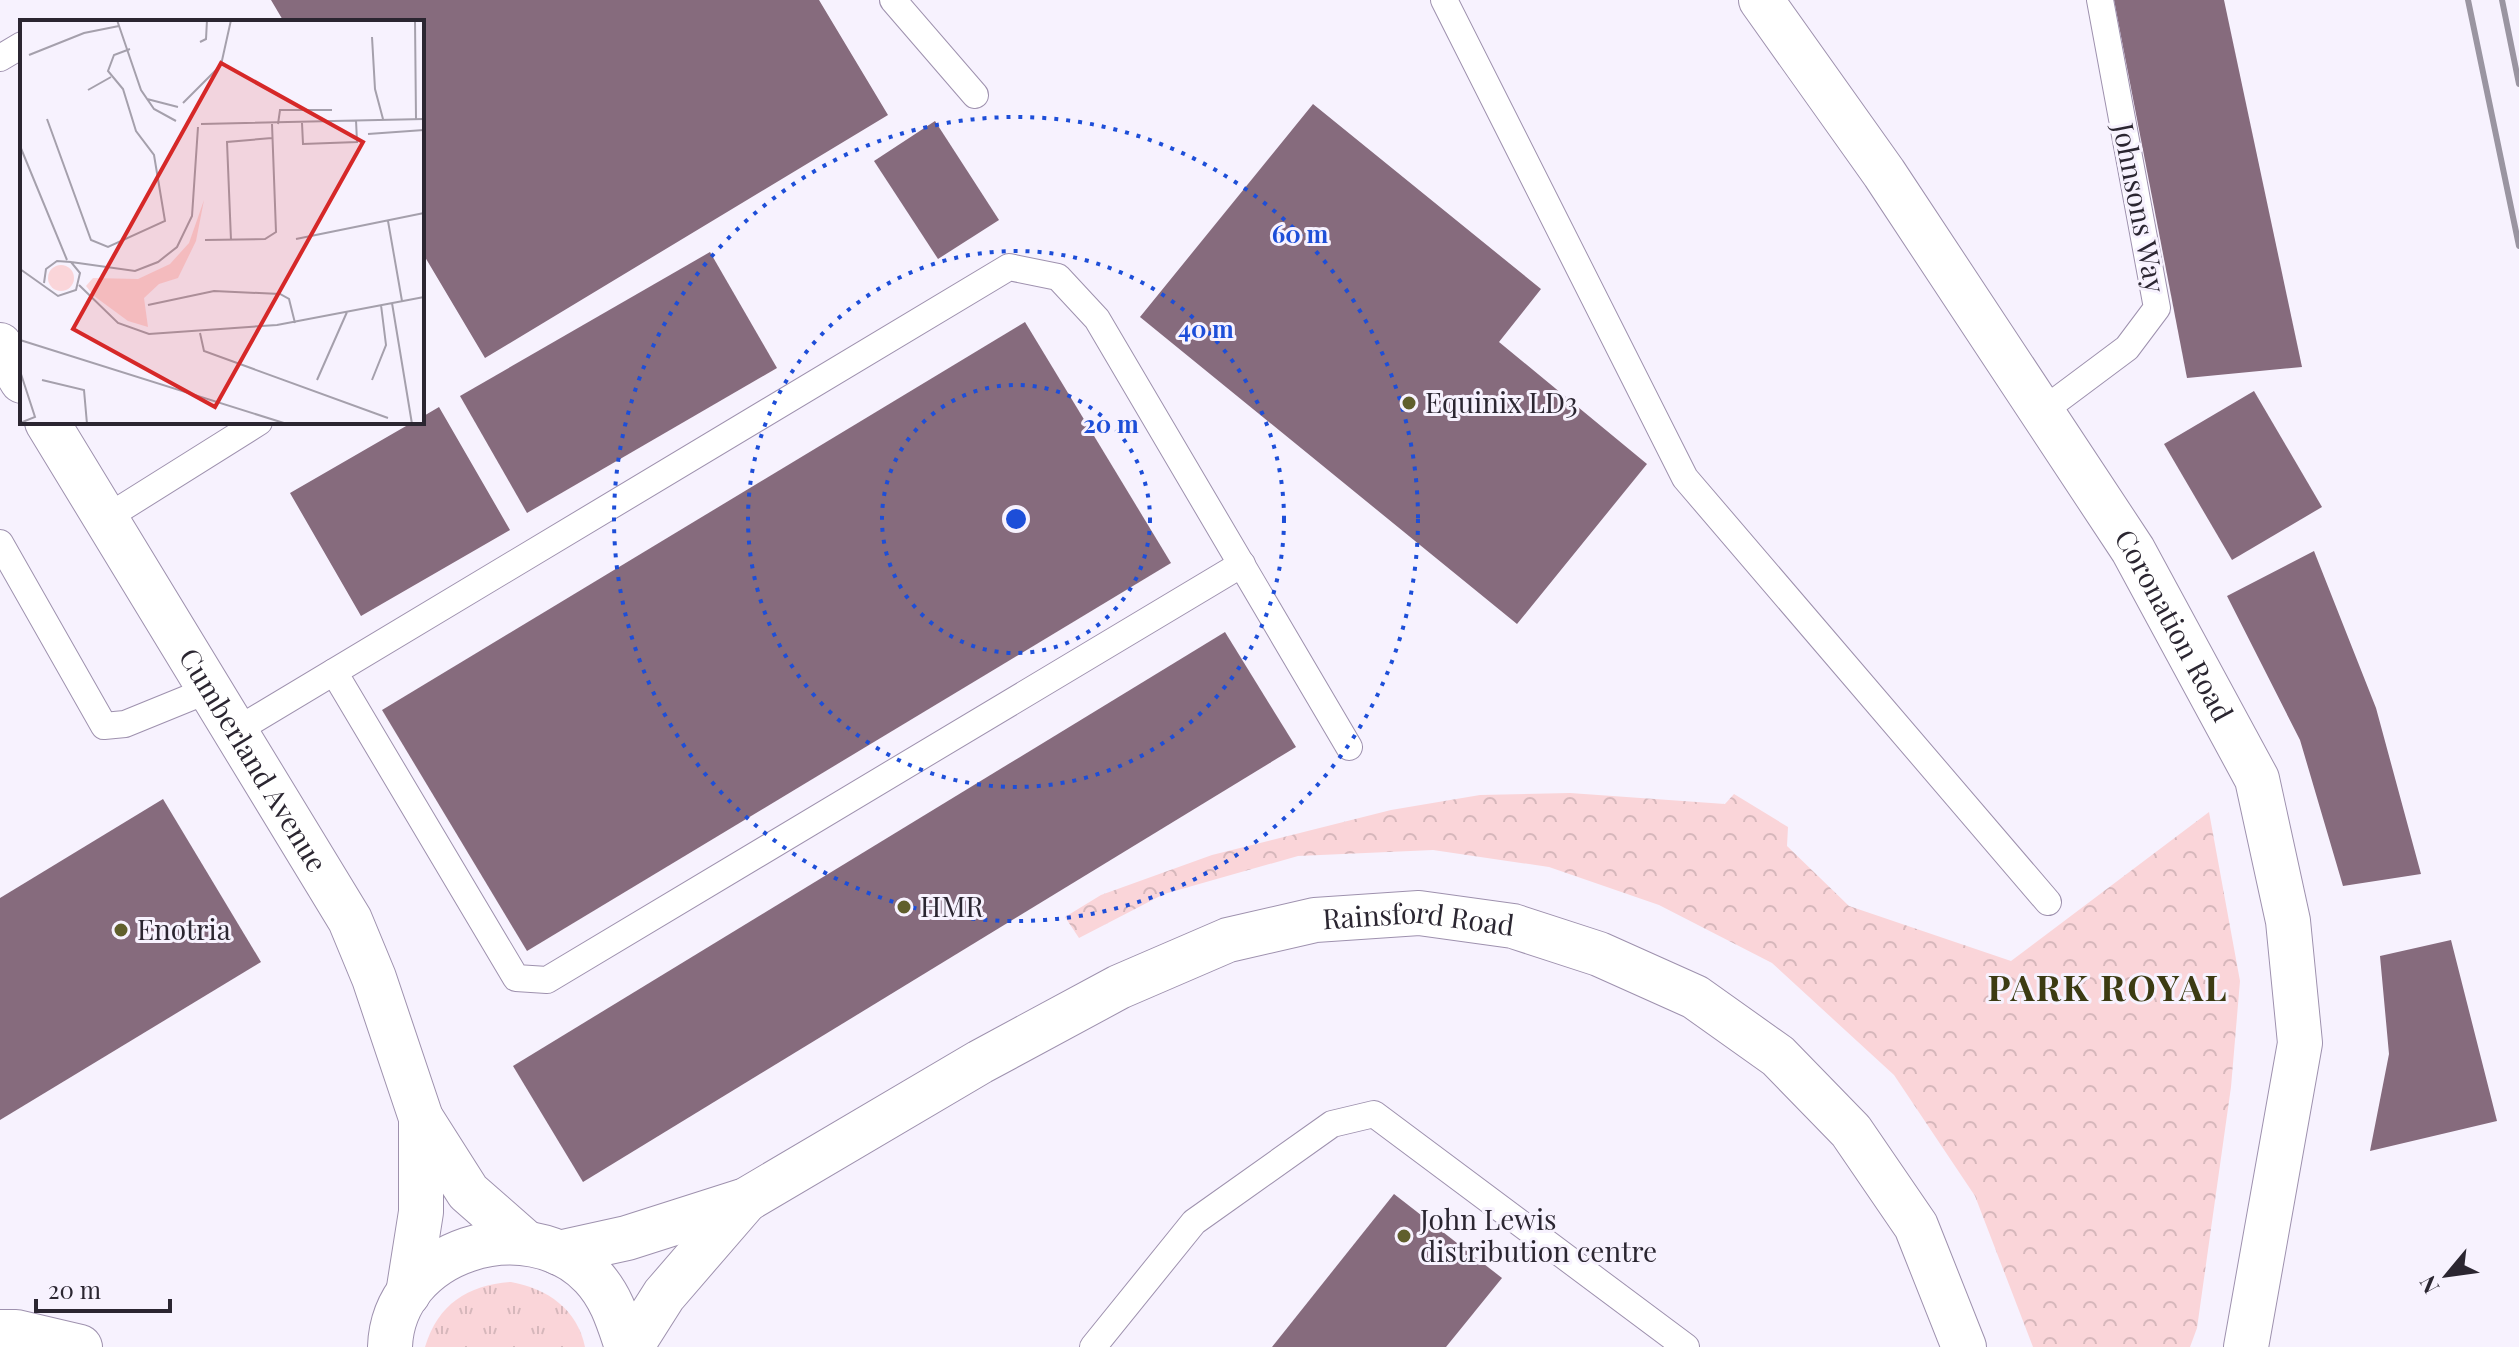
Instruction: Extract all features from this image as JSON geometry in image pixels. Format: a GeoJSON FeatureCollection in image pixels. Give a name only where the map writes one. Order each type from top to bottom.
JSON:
{"type":"FeatureCollection","features":[{"type":"Feature","properties":{"kind":"street","name":"Coronation Road"},"geometry":{"type":"LineString","coordinates":[[1761,0],[1884,173],[2133,550],[2257,779],[2282,892],[2300,1043],[2246,1347]]}},
{"type":"Feature","properties":{"kind":"street"},"geometry":{"type":"LineString","coordinates":[[0,345],[20,378]]}},
{"type":"Feature","properties":{"kind":"street","name":"Cumberland Avenue"},"geometry":{"type":"LineString","coordinates":[[48,424],[350,920],[374,978],[421,1118],[468,1192],[542,1247],[591,1274],[614,1306],[629,1347]]}},
{"type":"Feature","properties":{"kind":"street","name":"Rainsford Road"},"geometry":{"type":"LineString","coordinates":[[387,1330],[434,1266],[466,1249],[496,1241],[542,1247],[627,1238],[746,1200],[980,1062],[1146,975],[1228,940],[1315,920],[1419,913],[1513,926],[1599,954],[1695,997],[1778,1056],[1851,1131],[1916,1226],[1964,1347]]}},
{"type":"Feature","properties":{"kind":"street","name":"Cumberland Avenue"},"geometry":{"type":"LineString","coordinates":[[387,1330],[421,1212],[421,1118]]}},
{"type":"Feature","properties":{"kind":"street","name":"Rainsford Road"},"geometry":{"type":"LineString","coordinates":[[629,1347],[664,1295],[746,1200]]}},
{"type":"Feature","properties":{"kind":"street"},"geometry":{"type":"LineString","coordinates":[[0,1332],[16,1332],[80,1347]]}},
{"type":"Feature","properties":{"kind":"lane"},"geometry":{"type":"LineString","coordinates":[[893,0],[975,95]]}},
{"type":"Feature","properties":{"kind":"lane"},"geometry":{"type":"LineString","coordinates":[[1444,0],[1685,478],[2048,902]]}},
{"type":"Feature","properties":{"kind":"lane","name":"Johnsons Way"},"geometry":{"type":"LineString","coordinates":[[2040,413],[2127,348],[2157,308],[2100,0]]}},
{"type":"Feature","properties":{"kind":"lane"},"geometry":{"type":"LineString","coordinates":[[0,58],[20,46]]}},
{"type":"Feature","properties":{"kind":"lane"},"geometry":{"type":"LineString","coordinates":[[237,730],[1009,267],[1058,277],[1097,319],[1349,747]]}},
{"type":"Feature","properties":{"kind":"lane"},"geometry":{"type":"LineString","coordinates":[[106,518],[256,424]]}},
{"type":"Feature","properties":{"kind":"lane"},"geometry":{"type":"LineString","coordinates":[[0,543],[104,726],[125,724],[211,689]]}},
{"type":"Feature","properties":{"kind":"lane"},"geometry":{"type":"LineString","coordinates":[[334,672],[516,978],[547,980],[1242,564]]}},
{"type":"Feature","properties":{"kind":"lane"},"geometry":{"type":"LineString","coordinates":[[1093,1347],[1194,1222],[1332,1124],[1374,1114],[1686,1347]]}},
{"type":"Feature","properties":{"kind":"green space"},"geometry":{"type":"Polygon","coordinates":[[[1570,793],[1725,804],[1734,794],[1788,827],[1787,846],[1849,906],[2011,961],[2209,812],[2240,981],[2231,1087],[2197,1328],[2190,1347],[2033,1347],[1975,1196],[1894,1075],[1772,963],[1659,905],[1549,867],[1433,850],[1298,856],[1164,894],[1079,938],[1065,917],[1101,895],[1212,855],[1391,810],[1480,795],[1570,793]]]}},
{"type":"Feature","properties":{"kind":"green space"},"geometry":{"type":"Polygon","coordinates":[[[511,1282],[537,1290],[559,1303],[575,1322],[585,1347],[425,1347],[438,1319],[457,1300],[481,1287],[511,1282]]]}},
{"type":"Feature","properties":{"kind":"building"},"geometry":{"type":"Polygon","coordinates":[[[271,0],[819,0],[888,115],[485,358],[424,255],[424,20],[283,20],[271,0]]]}},
{"type":"Feature","properties":{"kind":"building"},"geometry":{"type":"Polygon","coordinates":[[[2114,0],[2224,0],[2302,367],[2187,378],[2114,0]]]}},
{"type":"Feature","properties":{"kind":"building","name":"Equinix LD3"},"geometry":{"type":"Polygon","coordinates":[[[1313,104],[1541,289],[1499,342],[1647,464],[1517,624],[1140,317],[1313,104]]]}},
{"type":"Feature","properties":{"kind":"building"},"geometry":{"type":"Polygon","coordinates":[[[935,121],[999,220],[938,259],[874,161],[935,121]]]}},
{"type":"Feature","properties":{"kind":"building"},"geometry":{"type":"Polygon","coordinates":[[[710,252],[777,368],[527,513],[460,396],[710,252]]]}},
{"type":"Feature","properties":{"kind":"building"},"geometry":{"type":"Polygon","coordinates":[[[1025,322],[1171,563],[527,951],[382,710],[1025,322]]]}},
{"type":"Feature","properties":{"kind":"building"},"geometry":{"type":"Polygon","coordinates":[[[2254,391],[2322,507],[2232,560],[2164,444],[2254,391]]]}},
{"type":"Feature","properties":{"kind":"building"},"geometry":{"type":"Polygon","coordinates":[[[439,407],[510,530],[361,616],[290,493],[410,424],[424,424],[424,416],[439,407]]]}},
{"type":"Feature","properties":{"kind":"building"},"geometry":{"type":"Polygon","coordinates":[[[2314,551],[2376,708],[2421,874],[2343,886],[2300,740],[2227,596],[2314,551]]]}},
{"type":"Feature","properties":{"kind":"building","name":"HMR"},"geometry":{"type":"Polygon","coordinates":[[[1225,632],[1296,747],[583,1182],[513,1066],[1225,632]]]}},
{"type":"Feature","properties":{"kind":"building","name":"Enotria"},"geometry":{"type":"Polygon","coordinates":[[[163,799],[261,962],[0,1120],[0,898],[163,799]]]}},
{"type":"Feature","properties":{"kind":"building"},"geometry":{"type":"Polygon","coordinates":[[[2451,940],[2497,1121],[2370,1151],[2389,1054],[2380,956],[2451,940]]]}},
{"type":"Feature","properties":{"kind":"building","name":"John Lewis distribution centre"},"geometry":{"type":"Polygon","coordinates":[[[1394,1194],[1502,1278],[1446,1347],[1272,1347],[1394,1194]]]}},
{"type":"Feature","properties":{"kind":"railway"},"geometry":{"type":"LineString","coordinates":[[2468,0],[2519,246]]}},
{"type":"Feature","properties":{"kind":"railway"},"geometry":{"type":"LineString","coordinates":[[2502,0],[2519,84]]}},
{"type":"Feature","properties":{"kind":"place","name":"Equinix LD3"},"geometry":{"type":"Point","coordinates":[1409,403]}},
{"type":"Feature","properties":{"kind":"place","name":"HMR"},"geometry":{"type":"Point","coordinates":[904,907]}},
{"type":"Feature","properties":{"kind":"place","name":"Enotria"},"geometry":{"type":"Point","coordinates":[121,930]}},
{"type":"Feature","properties":{"kind":"place","name":"John Lewis distribution centre"},"geometry":{"type":"Point","coordinates":[1404,1236]}},
{"type":"Feature","properties":{"kind":"district","name":"PARK ROYAL"},"geometry":{"type":"Point","coordinates":[2108,988]}}]}
